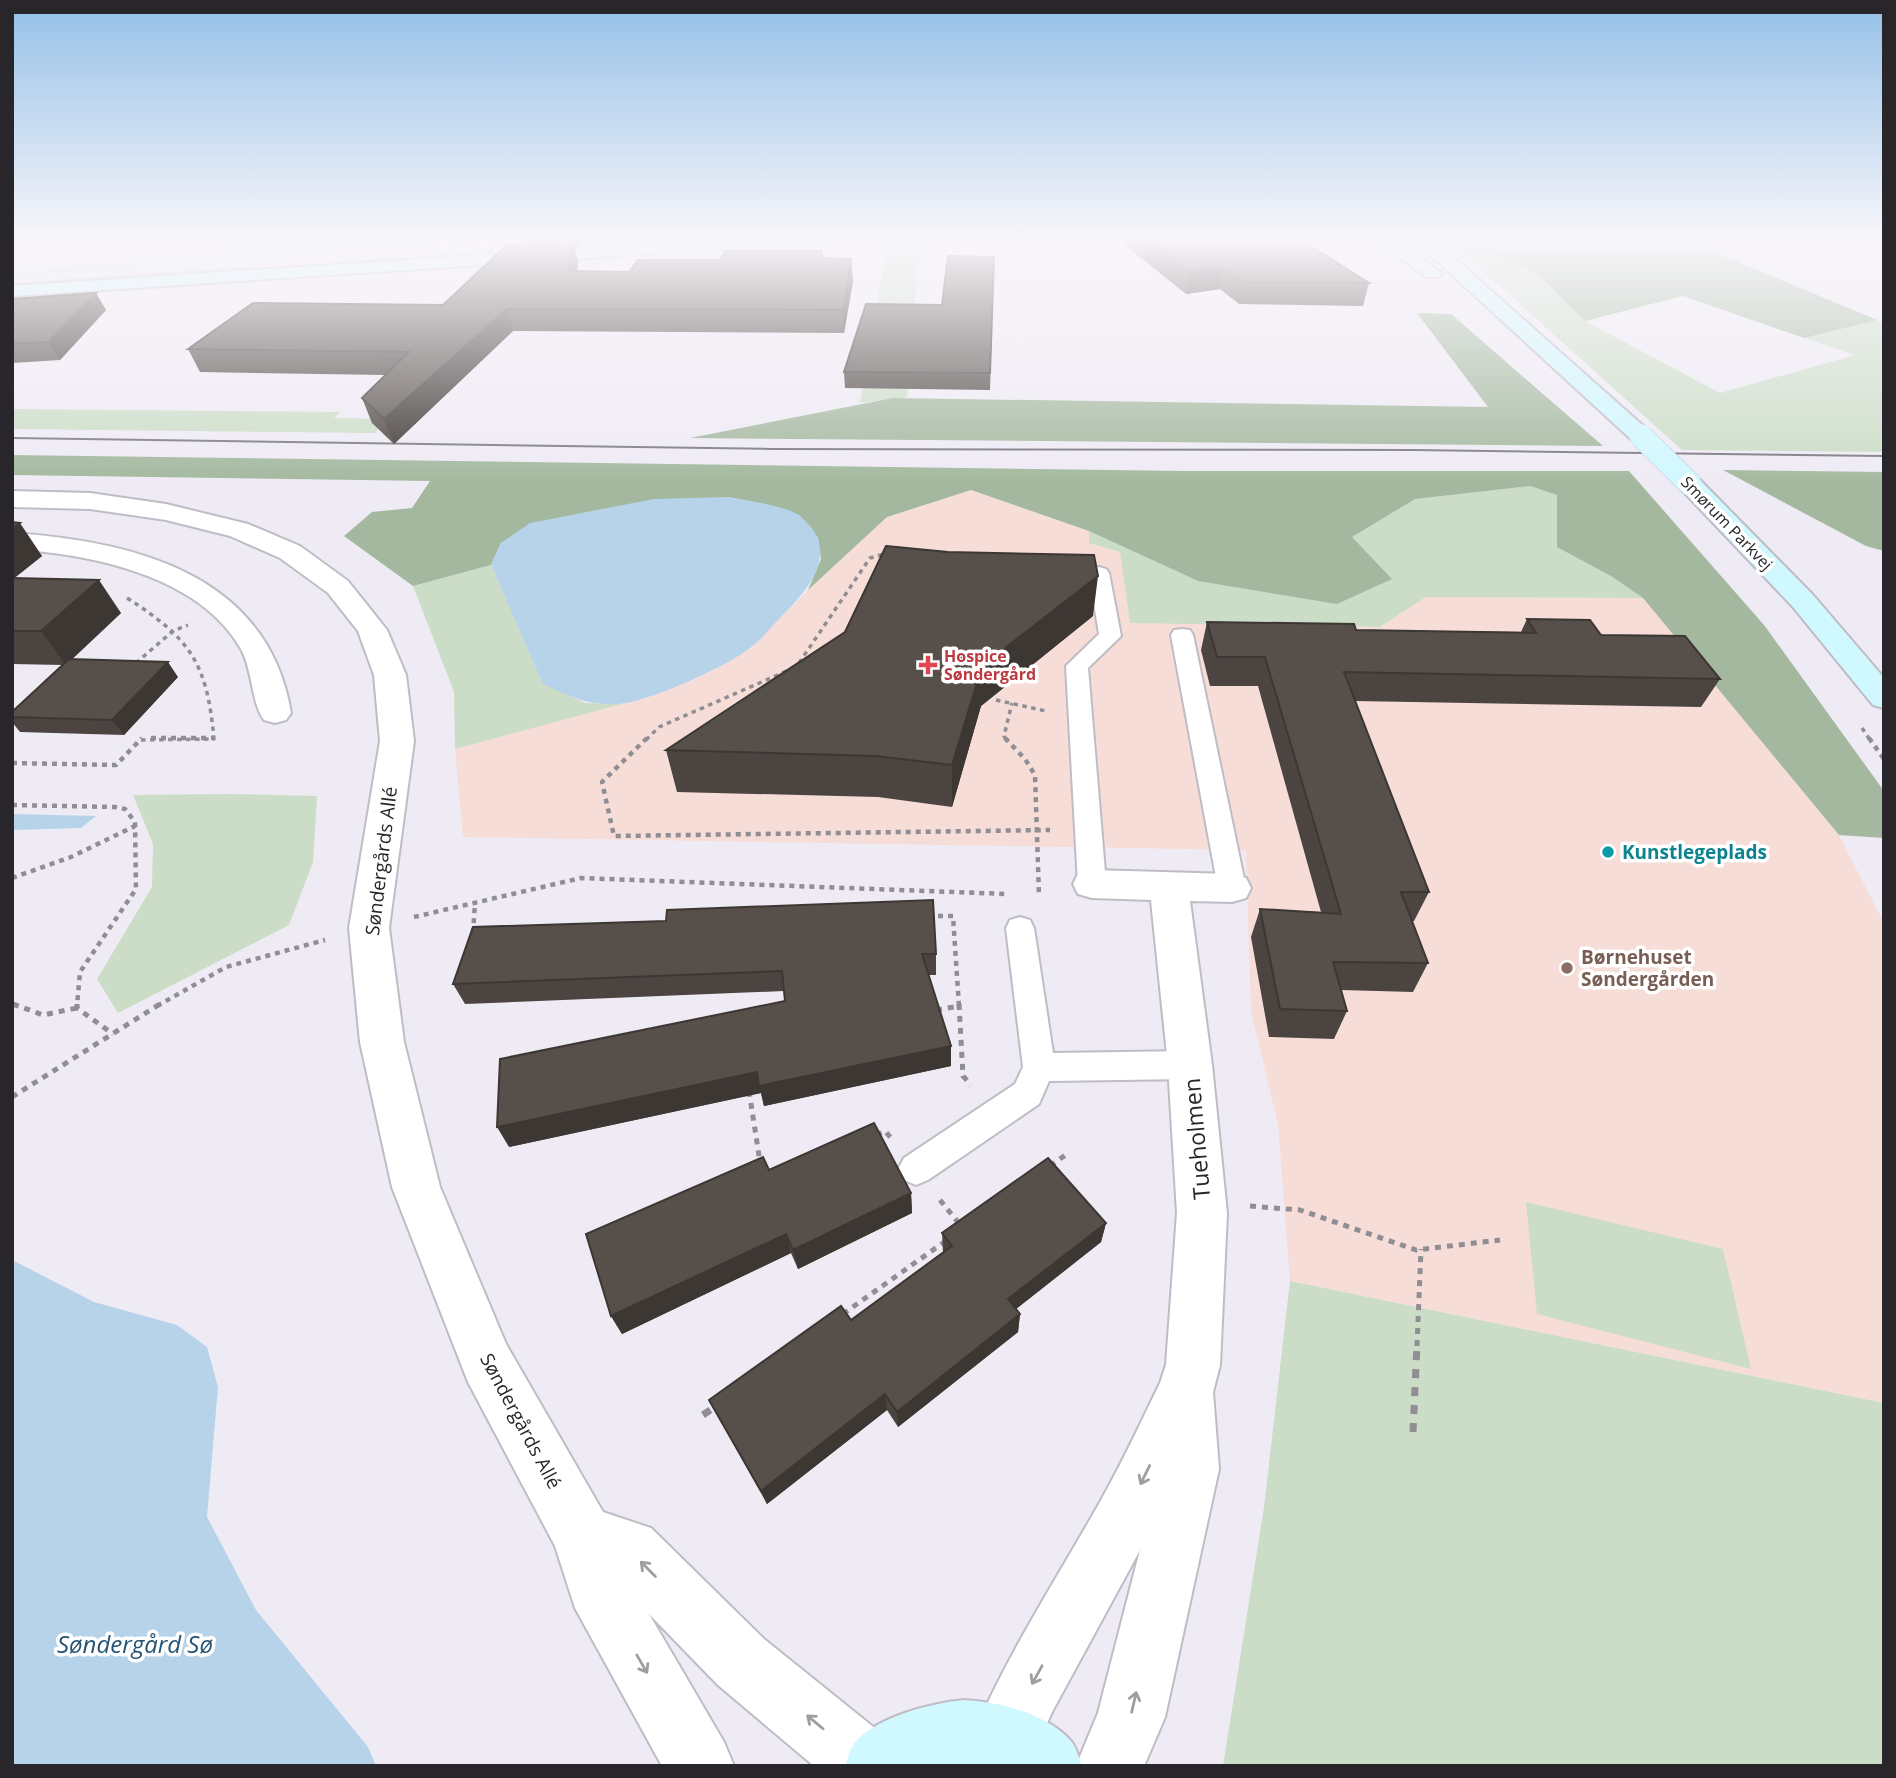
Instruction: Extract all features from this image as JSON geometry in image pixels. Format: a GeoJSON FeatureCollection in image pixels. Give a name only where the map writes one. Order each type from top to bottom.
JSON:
{"type":"FeatureCollection","features":[{"type":"Feature","properties":{"kind":"main road","name":"Smørum Parkvej"},"geometry":{"type":"LineString","coordinates":[[1499,321],[1556,360]]}},
{"type":"Feature","properties":{"kind":"main road","name":"Smørum Parkvej"},"geometry":{"type":"LineString","coordinates":[[1513,321],[1641,436],[1690,484],[1803,601],[1884,698]]}},
{"type":"Feature","properties":{"kind":"main road"},"geometry":{"type":"LineString","coordinates":[[879,1766],[904,1749],[937,1735],[972,1733],[1027,1753]]}},
{"type":"Feature","properties":{"kind":"street","name":"Søndergårds Allé"},"geometry":{"type":"LineString","coordinates":[[12,499],[90,501],[166,512],[239,530],[290,552],[338,587],[372,630],[390,675],[397,741],[369,928],[382,1042],[416,1187],[487,1363],[583,1536],[597,1586],[701,1766]]}},
{"type":"Feature","properties":{"kind":"street"},"geometry":{"type":"LineString","coordinates":[[12,541],[34,541],[93,550],[145,565],[189,584],[225,611],[255,645],[272,688],[275,713]]}},
{"type":"Feature","properties":{"kind":"street"},"geometry":{"type":"LineString","coordinates":[[1092,884],[1232,888]]}},
{"type":"Feature","properties":{"kind":"street","name":"Tueholmen"},"geometry":{"type":"LineString","coordinates":[[1027,1753],[1029,1689],[1124,1519],[1186,1391],[1193,1365],[1201,1203],[1190,1065],[1170,887]]}},
{"type":"Feature","properties":{"kind":"street","name":"Tueholmen"},"geometry":{"type":"LineString","coordinates":[[1110,1766],[1131,1717],[1190,1469],[1186,1391]]}},
{"type":"Feature","properties":{"kind":"street"},"geometry":{"type":"LineString","coordinates":[[583,1536],[629,1550],[741,1662],[867,1766]]}},
{"type":"Feature","properties":{"kind":"lane"},"geometry":{"type":"LineString","coordinates":[[1092,884],[1077,666],[1110,636],[1099,573]]}},
{"type":"Feature","properties":{"kind":"lane"},"geometry":{"type":"LineString","coordinates":[[1182,635],[1232,888]]}},
{"type":"Feature","properties":{"kind":"lane"},"geometry":{"type":"LineString","coordinates":[[916,1169],[1027,1094],[1039,1067],[1020,928]]}},
{"type":"Feature","properties":{"kind":"lane"},"geometry":{"type":"LineString","coordinates":[[1039,1067],[1190,1065]]}},
{"type":"Feature","properties":{"kind":"path"},"geometry":{"type":"LineString","coordinates":[[896,551],[870,558],[798,666],[659,727],[602,782],[614,836],[1088,830]]}},
{"type":"Feature","properties":{"kind":"path"},"geometry":{"type":"LineString","coordinates":[[12,763],[116,765],[142,738],[214,739],[212,701],[201,668],[183,640],[158,617],[127,598]]}},
{"type":"Feature","properties":{"kind":"path"},"geometry":{"type":"LineString","coordinates":[[136,663],[173,631],[225,611]]}},
{"type":"Feature","properties":{"kind":"path"},"geometry":{"type":"LineString","coordinates":[[996,700],[1080,720]]}},
{"type":"Feature","properties":{"kind":"path"},"geometry":{"type":"LineString","coordinates":[[1012,703],[1004,736],[1007,744],[1025,760],[1035,775],[1039,895]]}},
{"type":"Feature","properties":{"kind":"path"},"geometry":{"type":"LineString","coordinates":[[12,805],[115,807],[125,809],[132,815],[135,826],[136,889],[80,971],[76,993],[77,1008]]}},
{"type":"Feature","properties":{"kind":"path"},"geometry":{"type":"LineString","coordinates":[[12,878],[71,857],[135,826]]}},
{"type":"Feature","properties":{"kind":"path"},"geometry":{"type":"LineString","coordinates":[[12,1097],[226,967],[369,928],[581,878],[1011,894]]}},
{"type":"Feature","properties":{"kind":"path"},"geometry":{"type":"LineString","coordinates":[[1025,895],[1056,896],[1092,884]]}},
{"type":"Feature","properties":{"kind":"path"},"geometry":{"type":"LineString","coordinates":[[472,942],[475,903]]}},
{"type":"Feature","properties":{"kind":"path"},"geometry":{"type":"LineString","coordinates":[[925,916],[953,916],[963,1076],[997,1114]]}},
{"type":"Feature","properties":{"kind":"path"},"geometry":{"type":"LineString","coordinates":[[12,1003],[43,1015],[77,1008],[113,1034]]}},
{"type":"Feature","properties":{"kind":"path"},"geometry":{"type":"LineString","coordinates":[[933,1011],[958,1006]]}},
{"type":"Feature","properties":{"kind":"path"},"geometry":{"type":"LineString","coordinates":[[747,1080],[761,1173]]}},
{"type":"Feature","properties":{"kind":"path"},"geometry":{"type":"LineString","coordinates":[[874,1136],[885,1131],[963,1228]]}},
{"type":"Feature","properties":{"kind":"path"},"geometry":{"type":"LineString","coordinates":[[1046,1169],[1067,1154]]}},
{"type":"Feature","properties":{"kind":"path"},"geometry":{"type":"LineString","coordinates":[[1201,1203],[1300,1210],[1421,1249],[1500,1240]]}},
{"type":"Feature","properties":{"kind":"path"},"geometry":{"type":"LineString","coordinates":[[834,1321],[974,1221]]}},
{"type":"Feature","properties":{"kind":"path"},"geometry":{"type":"LineString","coordinates":[[1413,1432],[1421,1249]]}},
{"type":"Feature","properties":{"kind":"path"},"geometry":{"type":"LineString","coordinates":[[704,1415],[725,1399]]}},
{"type":"Feature","properties":{"kind":"shaded area","name":"Børnehuset Søndergården"},"geometry":{"type":"Polygon","coordinates":[[[971,490],[1089,531],[1089,543],[1120,552],[1130,622],[1380,627],[1426,597],[1643,598],[1839,835],[1884,923],[1884,1403],[1290,1281],[1278,1124],[1251,1012],[1246,850],[463,837],[455,749],[622,704],[691,681],[749,649],[887,517],[971,490]]]}},
{"type":"Feature","properties":{"kind":"green space"},"geometry":{"type":"Polygon","coordinates":[[[874,321],[913,321],[907,397],[860,403],[874,321]]]}},
{"type":"Feature","properties":{"kind":"green space"},"geometry":{"type":"Polygon","coordinates":[[[1423,321],[1459,321],[1603,446],[690,438],[893,398],[1488,407],[1423,321]]]}},
{"type":"Feature","properties":{"kind":"green space"},"geometry":{"type":"Polygon","coordinates":[[[1539,321],[1585,321],[1720,393],[1855,355],[1804,338],[1873,321],[1884,323],[1884,452],[1682,450],[1539,321]]]}},
{"type":"Feature","properties":{"kind":"green space"},"geometry":{"type":"Polygon","coordinates":[[[1755,321],[1873,321],[1804,338],[1755,321]]]}},
{"type":"Feature","properties":{"kind":"green space"},"geometry":{"type":"Polygon","coordinates":[[[12,409],[341,412],[334,418],[388,419],[375,433],[12,429],[12,409]]]}},
{"type":"Feature","properties":{"kind":"green space"},"geometry":{"type":"Polygon","coordinates":[[[12,455],[1185,471],[1629,471],[1764,625],[1884,791],[1884,838],[1839,835],[1643,598],[1611,576],[1557,547],[1557,495],[1530,486],[1415,499],[1352,537],[1392,579],[1337,604],[1198,581],[1089,531],[971,490],[887,517],[808,590],[821,559],[818,538],[799,515],[769,505],[728,497],[501,543],[491,565],[413,586],[344,536],[372,512],[412,508],[430,481],[12,475],[12,455]]]}},
{"type":"Feature","properties":{"kind":"green space"},"geometry":{"type":"Polygon","coordinates":[[[1723,470],[1884,472],[1884,551],[1866,546],[1723,470]]]}},
{"type":"Feature","properties":{"kind":"green space"},"geometry":{"type":"Polygon","coordinates":[[[1530,486],[1557,495],[1611,576],[1643,598],[1426,597],[1380,627],[1130,623],[1120,552],[1089,543],[1089,531],[1198,581],[1392,579],[1351,537],[1415,499],[1530,486]]]}},
{"type":"Feature","properties":{"kind":"green space"},"geometry":{"type":"Polygon","coordinates":[[[491,565],[543,683],[585,703],[622,704],[455,749],[454,692],[413,586],[491,565]]]}},
{"type":"Feature","properties":{"kind":"green space"},"geometry":{"type":"Polygon","coordinates":[[[133,795],[317,796],[313,862],[289,925],[118,1013],[97,979],[152,887],[153,844],[133,795]]]}},
{"type":"Feature","properties":{"kind":"green space"},"geometry":{"type":"Polygon","coordinates":[[[1526,1202],[1723,1249],[1751,1369],[1537,1314],[1526,1202]]]}},
{"type":"Feature","properties":{"kind":"green space"},"geometry":{"type":"Polygon","coordinates":[[[1290,1281],[1884,1403],[1884,1766],[1223,1766],[1264,1507],[1290,1281]]]}},
{"type":"Feature","properties":{"kind":"water"},"geometry":{"type":"Polygon","coordinates":[[[728,497],[793,512],[813,529],[819,543],[817,570],[810,583],[762,638],[739,656],[706,673],[666,691],[631,702],[587,702],[543,684],[491,565],[501,543],[530,523],[654,499],[728,497]]]}},
{"type":"Feature","properties":{"kind":"water"},"geometry":{"type":"Polygon","coordinates":[[[12,814],[96,816],[81,828],[12,830],[12,814]]]}},
{"type":"Feature","properties":{"kind":"water","name":"Søndergård Sø"},"geometry":{"type":"Polygon","coordinates":[[[12,1260],[94,1302],[177,1325],[207,1347],[218,1387],[207,1517],[256,1610],[368,1747],[376,1766],[12,1766],[12,1260]]]}},
{"type":"Feature","properties":{"kind":"building"},"geometry":{"type":"Polygon","coordinates":[[[12,321],[69,321],[49,342],[12,344],[12,321]]]}},
{"type":"Feature","properties":{"kind":"building"},"geometry":{"type":"Polygon","coordinates":[[[228,321],[494,321],[384,419],[362,398],[409,352],[188,349],[228,321]]]}},
{"type":"Feature","properties":{"kind":"building"},"geometry":{"type":"Polygon","coordinates":[[[861,321],[992,321],[990,373],[844,372],[861,321]]]}},
{"type":"Feature","properties":{"kind":"building"},"geometry":{"type":"Polygon","coordinates":[[[886,546],[948,552],[1094,555],[1098,576],[982,666],[952,765],[876,756],[666,750],[845,632],[886,546]]]}},
{"type":"Feature","properties":{"kind":"building"},"geometry":{"type":"Polygon","coordinates":[[[12,578],[99,580],[41,631],[12,631],[12,578]]]}},
{"type":"Feature","properties":{"kind":"building"},"geometry":{"type":"Polygon","coordinates":[[[1527,619],[1590,620],[1601,635],[1685,636],[1720,679],[1344,672],[1429,892],[1401,892],[1428,963],[1333,962],[1347,1011],[1280,1009],[1260,909],[1341,914],[1265,657],[1217,657],[1207,622],[1354,624],[1356,630],[1536,633],[1527,619]]]}},
{"type":"Feature","properties":{"kind":"building"},"geometry":{"type":"Polygon","coordinates":[[[69,659],[168,662],[112,720],[12,717],[12,712],[69,659]]]}},
{"type":"Feature","properties":{"kind":"building"},"geometry":{"type":"Polygon","coordinates":[[[933,900],[936,954],[922,954],[951,1046],[759,1086],[757,1072],[497,1127],[500,1059],[785,1001],[782,971],[453,984],[473,927],[666,921],[667,910],[933,900]]]}},
{"type":"Feature","properties":{"kind":"building"},"geometry":{"type":"Polygon","coordinates":[[[874,1123],[911,1193],[793,1250],[786,1234],[611,1316],[586,1234],[763,1157],[769,1170],[874,1123]]]}},
{"type":"Feature","properties":{"kind":"building"},"geometry":{"type":"Polygon","coordinates":[[[1048,1158],[1106,1223],[1008,1299],[1020,1314],[897,1412],[885,1394],[761,1491],[709,1400],[841,1306],[851,1320],[952,1246],[942,1233],[1048,1158]]]}},
{"type":"Feature","properties":{"kind":"tram line"},"geometry":{"type":"LineString","coordinates":[[12,438],[773,449],[1413,450],[1884,456]]}},
{"type":"Feature","properties":{"kind":"place","name":"Hospice Søndergård"},"geometry":{"type":"Point","coordinates":[928,665]}},
{"type":"Feature","properties":{"kind":"place","name":"Kunstlegeplads"},"geometry":{"type":"Point","coordinates":[1608,852]}},
{"type":"Feature","properties":{"kind":"place","name":"Børnehuset Søndergården"},"geometry":{"type":"Point","coordinates":[1567,968]}}]}
